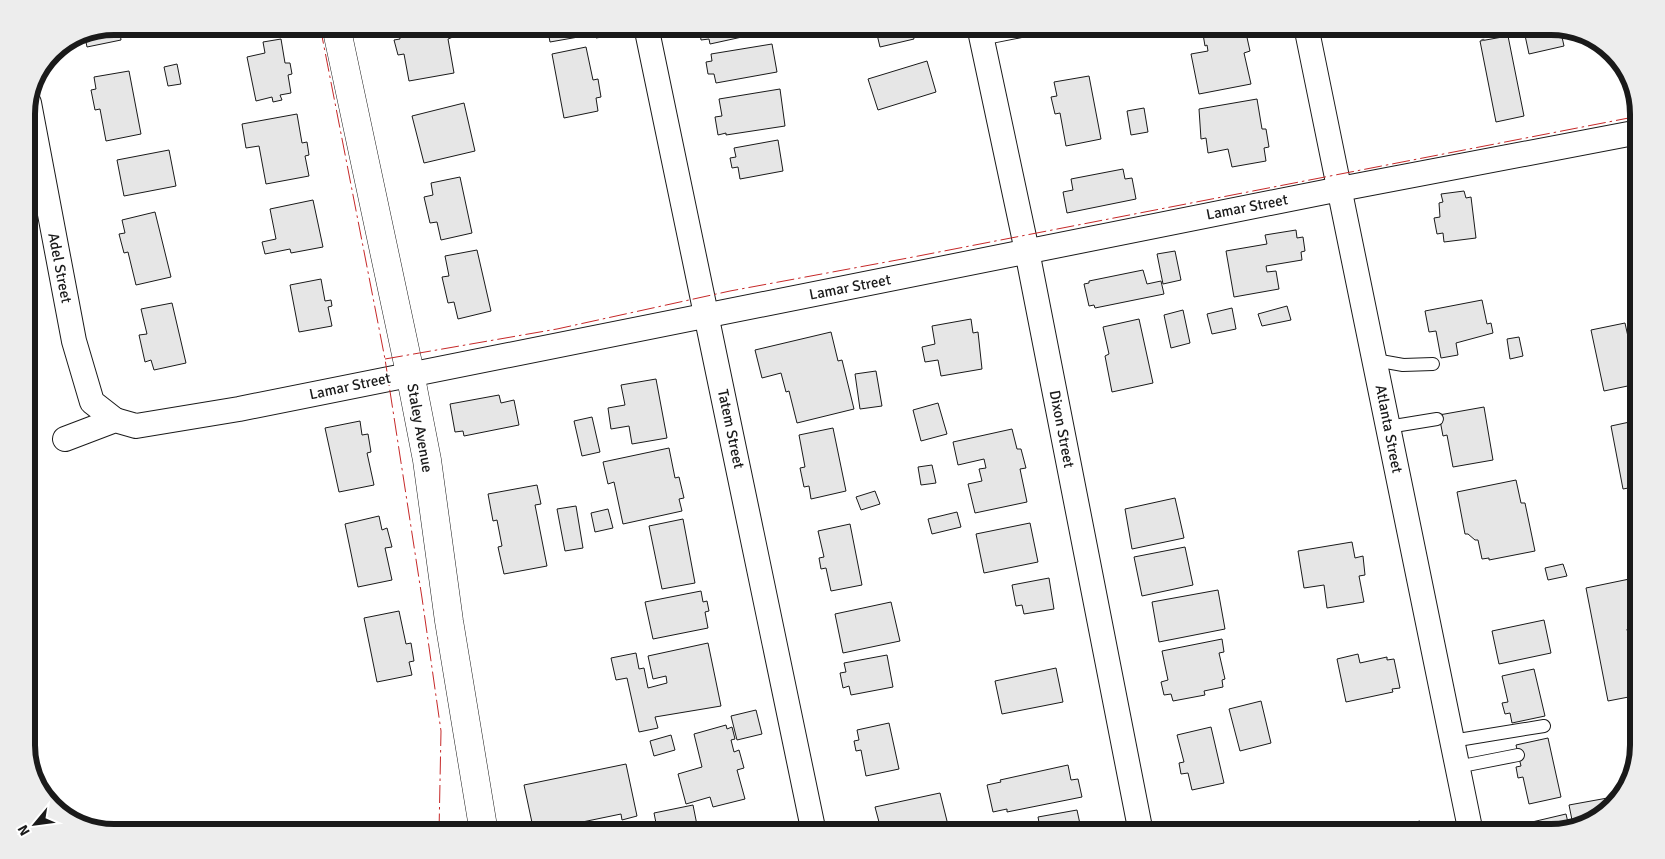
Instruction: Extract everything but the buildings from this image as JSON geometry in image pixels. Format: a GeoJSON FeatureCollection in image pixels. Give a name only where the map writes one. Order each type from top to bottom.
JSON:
{"type":"FeatureCollection","features":[{"type":"Feature","properties":{"kind":"street","name":"Staley Avenue"},"geometry":{"type":"LineString","coordinates":[[338,35],[427,460],[449,621],[483,824]]}},
{"type":"Feature","properties":{"kind":"street","name":"Tatem Street"},"geometry":{"type":"LineString","coordinates":[[648,35],[812,824]]}},
{"type":"Feature","properties":{"kind":"street","name":"Dixon Street"},"geometry":{"type":"LineString","coordinates":[[981,35],[1028,251],[1139,824]]}},
{"type":"Feature","properties":{"kind":"street","name":"Atlanta Street"},"geometry":{"type":"LineString","coordinates":[[1308,35],[1468,824]]}},
{"type":"Feature","properties":{"kind":"street","name":"Lamar Street"},"geometry":{"type":"LineString","coordinates":[[115,420],[136,426],[239,409],[1340,189],[1630,134]]}},
{"type":"Feature","properties":{"kind":"street","name":"Adel Street"},"geometry":{"type":"LineString","coordinates":[[35,135],[74,341],[92,402],[115,420]]}},
{"type":"Feature","properties":{"kind":"street"},"geometry":{"type":"LineString","coordinates":[[65,439],[115,420]]}},
{"type":"Feature","properties":{"kind":"lane"},"geometry":{"type":"LineString","coordinates":[[1375,360],[1403,365],[1433,364]]}},
{"type":"Feature","properties":{"kind":"lane"},"geometry":{"type":"LineString","coordinates":[[1388,427],[1437,420]]}},
{"type":"Feature","properties":{"kind":"lane"},"geometry":{"type":"LineString","coordinates":[[1452,741],[1544,726]]}},
{"type":"Feature","properties":{"kind":"lane"},"geometry":{"type":"LineString","coordinates":[[1457,767],[1518,755]]}},
{"type":"Feature","properties":{"kind":"path"},"geometry":{"type":"LineString","coordinates":[[1483,35],[1483,41]]}},
{"type":"Feature","properties":{"kind":"power"},"geometry":{"type":"LineString","coordinates":[[322,35],[385,359],[422,598],[441,731],[439,824]]}},
{"type":"Feature","properties":{"kind":"power"},"geometry":{"type":"LineString","coordinates":[[385,359],[557,329],[730,291],[1630,118]]}}]}
